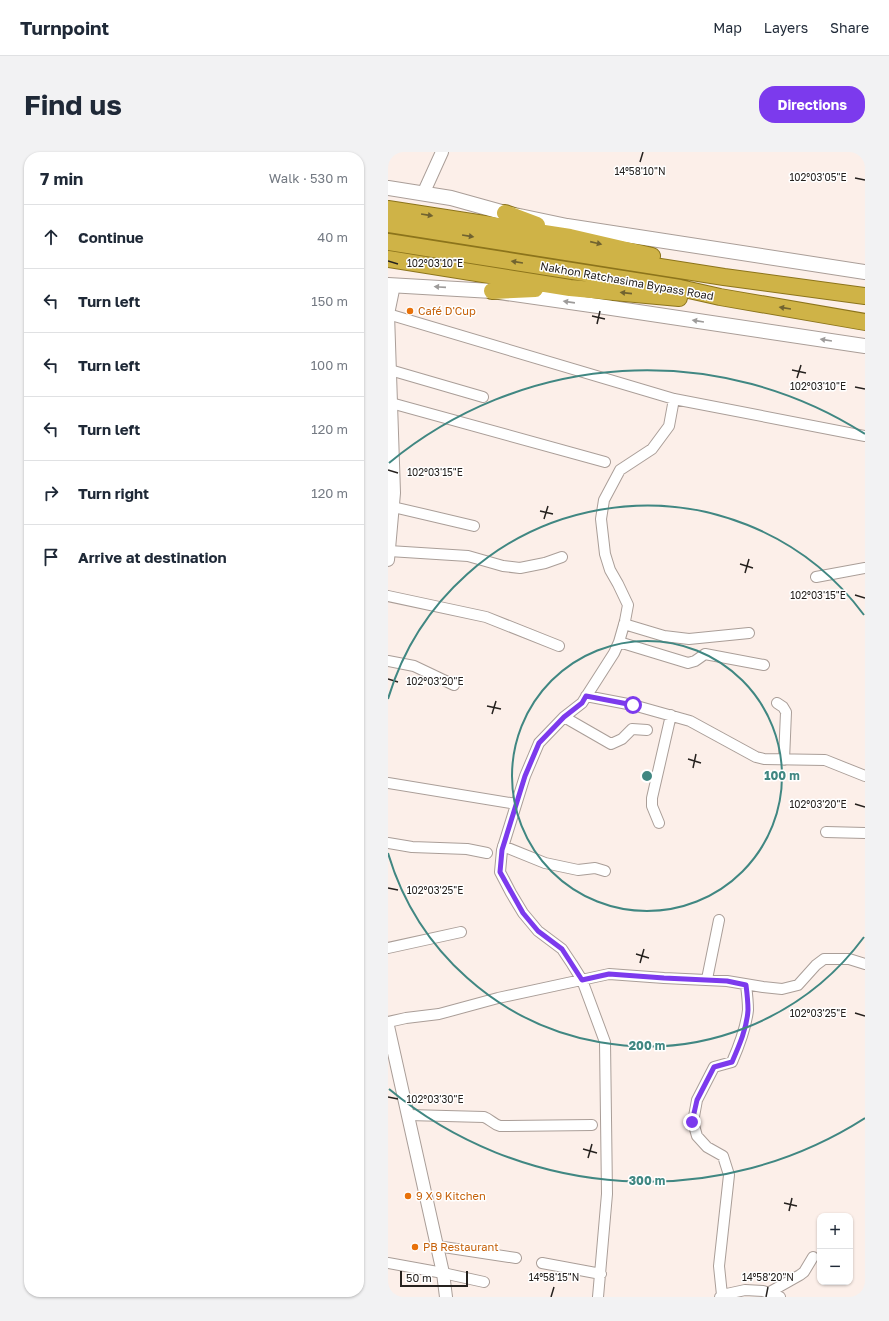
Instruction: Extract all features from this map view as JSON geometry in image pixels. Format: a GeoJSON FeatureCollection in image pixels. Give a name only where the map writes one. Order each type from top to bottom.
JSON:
{"type":"FeatureCollection","features":[{"type":"Feature","properties":{"kind":"highway"},"geometry":{"type":"LineString","coordinates":[[388,208],[570,237],[670,260],[724,277]]}},
{"type":"Feature","properties":{"kind":"highway"},"geometry":{"type":"LineString","coordinates":[[505,213],[570,237]]}},
{"type":"Feature","properties":{"kind":"highway","name":"Nakhon Ratchasima Bypass Road"},"geometry":{"type":"LineString","coordinates":[[388,224],[724,277],[865,296]]}},
{"type":"Feature","properties":{"kind":"highway","name":"Nakhon Ratchasima Bypass Road"},"geometry":{"type":"LineString","coordinates":[[388,242],[680,288],[720,298],[865,322]]}},
{"type":"Feature","properties":{"kind":"highway"},"geometry":{"type":"LineString","coordinates":[[388,260],[570,288],[681,298],[720,298]]}},
{"type":"Feature","properties":{"kind":"highway"},"geometry":{"type":"LineString","coordinates":[[492,291],[570,288]]}},
{"type":"Feature","properties":{"kind":"highway"},"geometry":{"type":"LineString","coordinates":[[844,293],[865,288]]}},
{"type":"Feature","properties":{"kind":"main road"},"geometry":{"type":"LineString","coordinates":[[388,188],[451,198],[505,213],[575,227],[865,272]]}},
{"type":"Feature","properties":{"kind":"main road"},"geometry":{"type":"LineString","coordinates":[[391,285],[492,291],[865,346]]}},
{"type":"Feature","properties":{"kind":"street"},"geometry":{"type":"LineString","coordinates":[[423,194],[442,152]]}},
{"type":"Feature","properties":{"kind":"street"},"geometry":{"type":"LineString","coordinates":[[391,285],[388,314],[391,492],[393,507],[389,555],[468,556],[503,566],[520,568],[545,563],[562,557]]}},
{"type":"Feature","properties":{"kind":"street"},"geometry":{"type":"LineString","coordinates":[[388,314],[674,399],[865,436]]}},
{"type":"Feature","properties":{"kind":"street"},"geometry":{"type":"LineString","coordinates":[[390,370],[483,397]]}},
{"type":"Feature","properties":{"kind":"street"},"geometry":{"type":"LineString","coordinates":[[390,397],[605,462]]}},
{"type":"Feature","properties":{"kind":"street"},"geometry":{"type":"LineString","coordinates":[[598,1297],[607,1194],[605,1042],[582,980],[562,949],[538,931],[523,913],[500,872],[503,846],[525,776],[539,743],[564,717],[582,703],[614,653],[624,624],[628,605],[610,570],[605,554],[601,519],[604,500],[620,470],[652,449],[669,426],[674,399]]}},
{"type":"Feature","properties":{"kind":"street"},"geometry":{"type":"LineString","coordinates":[[393,507],[474,526]]}},
{"type":"Feature","properties":{"kind":"street"},"geometry":{"type":"LineString","coordinates":[[816,577],[865,568]]}},
{"type":"Feature","properties":{"kind":"street"},"geometry":{"type":"LineString","coordinates":[[388,596],[486,617],[559,646]]}},
{"type":"Feature","properties":{"kind":"street"},"geometry":{"type":"LineString","coordinates":[[624,624],[664,636],[688,639],[749,633]]}},
{"type":"Feature","properties":{"kind":"street"},"geometry":{"type":"LineString","coordinates":[[618,642],[688,663],[695,661],[705,654],[764,665]]}},
{"type":"Feature","properties":{"kind":"street"},"geometry":{"type":"LineString","coordinates":[[388,661],[414,666],[454,685]]}},
{"type":"Feature","properties":{"kind":"street"},"geometry":{"type":"LineString","coordinates":[[586,696],[633,705],[690,720],[764,759],[825,760],[865,776]]}},
{"type":"Feature","properties":{"kind":"street"},"geometry":{"type":"LineString","coordinates":[[777,703],[783,707],[786,712],[784,760]]}},
{"type":"Feature","properties":{"kind":"street"},"geometry":{"type":"LineString","coordinates":[[659,823],[652,806],[652,798],[671,715]]}},
{"type":"Feature","properties":{"kind":"street"},"geometry":{"type":"LineString","coordinates":[[564,717],[611,744],[622,739],[632,729],[646,730]]}},
{"type":"Feature","properties":{"kind":"street"},"geometry":{"type":"LineString","coordinates":[[388,783],[516,804]]}},
{"type":"Feature","properties":{"kind":"street"},"geometry":{"type":"LineString","coordinates":[[826,832],[865,832]]}},
{"type":"Feature","properties":{"kind":"street"},"geometry":{"type":"LineString","coordinates":[[388,843],[467,849],[487,853]]}},
{"type":"Feature","properties":{"kind":"street"},"geometry":{"type":"LineString","coordinates":[[503,846],[545,863],[578,870],[596,868],[605,871]]}},
{"type":"Feature","properties":{"kind":"street"},"geometry":{"type":"LineString","coordinates":[[707,979],[719,920]]}},
{"type":"Feature","properties":{"kind":"street"},"geometry":{"type":"LineString","coordinates":[[388,948],[461,932]]}},
{"type":"Feature","properties":{"kind":"street"},"geometry":{"type":"LineString","coordinates":[[388,1022],[439,1014],[498,998],[609,974],[707,979],[782,989],[798,985],[816,965],[824,959],[849,959],[865,964]]}},
{"type":"Feature","properties":{"kind":"street"},"geometry":{"type":"LineString","coordinates":[[746,985],[748,1010],[738,1049],[732,1062],[714,1067],[697,1100],[692,1122],[697,1136],[707,1147],[722,1156],[729,1175],[719,1266],[721,1296],[745,1290],[763,1291],[780,1297]]}},
{"type":"Feature","properties":{"kind":"street"},"geometry":{"type":"LineString","coordinates":[[388,1026],[443,1273],[446,1297]]}},
{"type":"Feature","properties":{"kind":"street"},"geometry":{"type":"LineString","coordinates":[[408,1115],[484,1117],[489,1118],[495,1124],[500,1126],[592,1125]]}},
{"type":"Feature","properties":{"kind":"street"},"geometry":{"type":"LineString","coordinates":[[437,1246],[516,1258]]}},
{"type":"Feature","properties":{"kind":"street"},"geometry":{"type":"LineString","coordinates":[[768,1292],[804,1272],[812,1257]]}},
{"type":"Feature","properties":{"kind":"street"},"geometry":{"type":"LineString","coordinates":[[388,1263],[484,1282]]}},
{"type":"Feature","properties":{"kind":"street"},"geometry":{"type":"LineString","coordinates":[[542,1263],[601,1274]]}},
{"type":"Feature","properties":{"kind":"place","name":"Café D'Cup"},"geometry":{"type":"Point","coordinates":[410,311]}},
{"type":"Feature","properties":{"kind":"place","name":"9 X 9 Kitchen"},"geometry":{"type":"Point","coordinates":[408,1196]}},
{"type":"Feature","properties":{"kind":"place","name":"PB Restaurant"},"geometry":{"type":"Point","coordinates":[415,1247]}},
{"type":"Feature","properties":{"kind":"route"},"geometry":{"type":"LineString","coordinates":[[633,705],[586,696],[582,703],[564,717],[539,743],[525,776],[503,846],[500,872],[523,913],[538,931],[562,949],[582,980],[609,974],[707,979],[746,985],[748,1010],[738,1049],[732,1062],[714,1067],[697,1100],[692,1122]]}}]}
